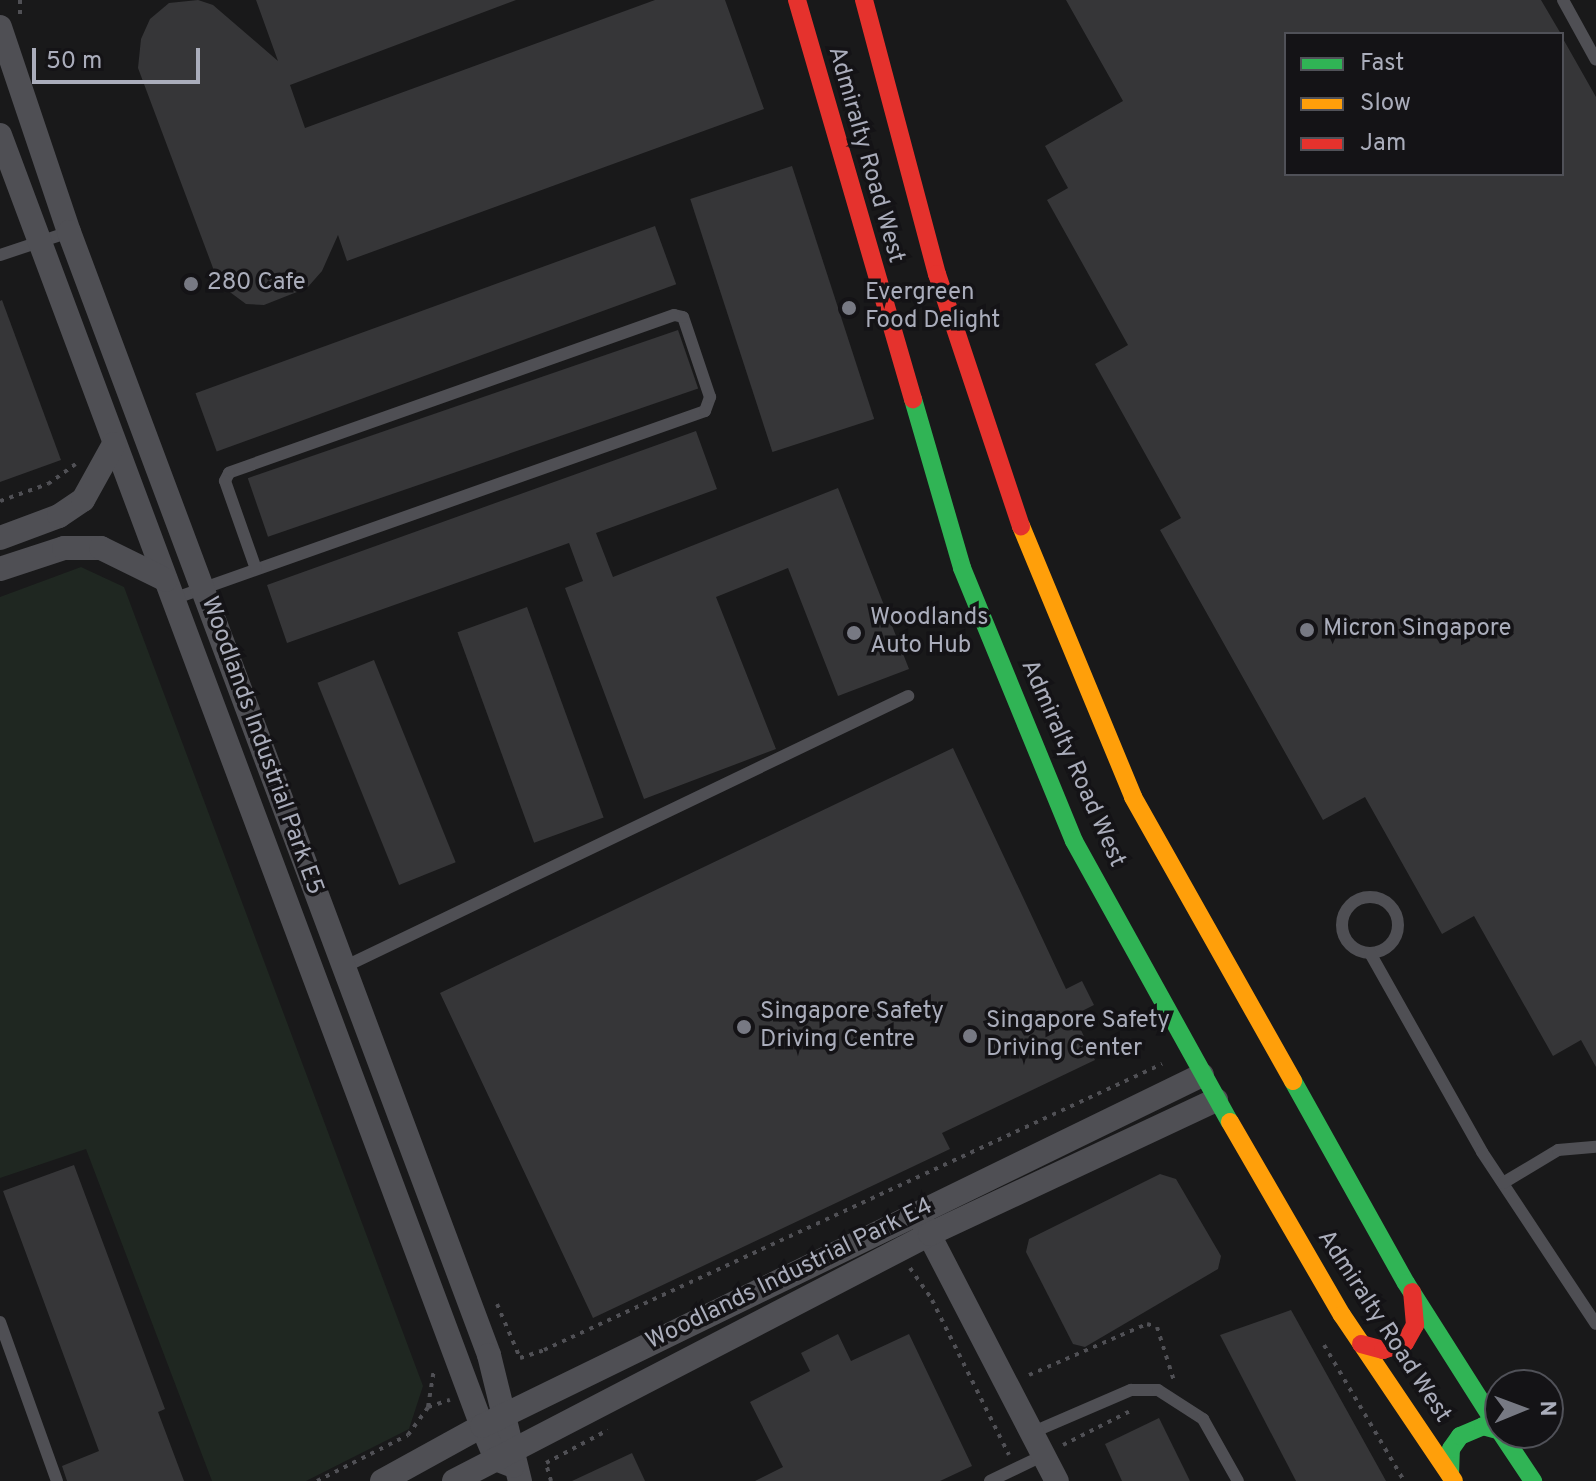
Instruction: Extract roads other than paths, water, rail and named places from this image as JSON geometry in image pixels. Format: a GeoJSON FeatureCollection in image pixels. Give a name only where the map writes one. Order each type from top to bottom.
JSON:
{"type":"FeatureCollection","features":[{"type":"Feature","properties":{"kind":"main road","name":"Admiralty Road West"},"geometry":{"type":"LineString","coordinates":[[797,0],[962,568],[1074,841],[1216,1100],[1361,1344],[1452,1478]]}},
{"type":"Feature","properties":{"kind":"main road","name":"Admiralty Road West"},"geometry":{"type":"LineString","coordinates":[[864,0],[937,274],[1024,536],[1133,797],[1412,1292],[1484,1407]]}},
{"type":"Feature","properties":{"kind":"main road"},"geometry":{"type":"LineString","coordinates":[[1361,1344],[1383,1350],[1405,1343],[1415,1325],[1412,1292]]}},
{"type":"Feature","properties":{"kind":"main road"},"geometry":{"type":"LineString","coordinates":[[1452,1478],[1451,1449],[1460,1436],[1484,1426]]}},
{"type":"Feature","properties":{"kind":"main road","name":"Admiralty Road West"},"geometry":{"type":"LineString","coordinates":[[1511,1449],[1533,1481]]}},
{"type":"Feature","properties":{"kind":"street","name":"Woodlands Industrial Park E5"},"geometry":{"type":"LineString","coordinates":[[10,26],[69,232],[344,967],[507,1415],[511,1464]]}},
{"type":"Feature","properties":{"kind":"street","name":"Woodlands Industrial Park E5"},"geometry":{"type":"LineString","coordinates":[[0,135],[482,1426],[511,1464]]}},
{"type":"Feature","properties":{"kind":"street"},"geometry":{"type":"LineString","coordinates":[[0,538],[59,516],[83,500],[114,444]]}},
{"type":"Feature","properties":{"kind":"street"},"geometry":{"type":"LineString","coordinates":[[0,569],[64,548],[101,548],[170,590]]}},
{"type":"Feature","properties":{"kind":"street","name":"Woodlands Industrial Park E4"},"geometry":{"type":"LineString","coordinates":[[382,1481],[411,1474],[482,1426],[1202,1075]]}},
{"type":"Feature","properties":{"kind":"street","name":"Woodlands Industrial Park E4"},"geometry":{"type":"LineString","coordinates":[[454,1481],[511,1464],[584,1414],[930,1234],[1216,1100]]}},
{"type":"Feature","properties":{"kind":"street"},"geometry":{"type":"LineString","coordinates":[[917,1212],[1042,1428],[1053,1450],[1057,1481]]}},
{"type":"Feature","properties":{"kind":"street"},"geometry":{"type":"LineString","coordinates":[[809,1267],[821,1291]]}},
{"type":"Feature","properties":{"kind":"street"},"geometry":{"type":"LineString","coordinates":[[712,1315],[725,1341]]}},
{"type":"Feature","properties":{"kind":"street"},"geometry":{"type":"LineString","coordinates":[[569,1385],[584,1414]]}},
{"type":"Feature","properties":{"kind":"lane"},"geometry":{"type":"LineString","coordinates":[[1563,0],[1596,60]]}},
{"type":"Feature","properties":{"kind":"lane"},"geometry":{"type":"LineString","coordinates":[[0,255],[69,232]]}},
{"type":"Feature","properties":{"kind":"lane"},"geometry":{"type":"LineString","coordinates":[[67,319],[98,307]]}},
{"type":"Feature","properties":{"kind":"lane"},"geometry":{"type":"LineString","coordinates":[[170,590],[203,588],[705,411],[710,397],[683,317],[674,315],[229,473],[225,481],[256,569]]}},
{"type":"Feature","properties":{"kind":"lane"},"geometry":{"type":"LineString","coordinates":[[344,967],[908,696]]}},
{"type":"Feature","properties":{"kind":"lane"},"geometry":{"type":"LineString","coordinates":[[1370,953],[1387,947],[1397,932],[1391,906],[1374,897],[1356,901],[1343,923],[1347,940],[1370,953],[1503,1183],[1596,1324]]}},
{"type":"Feature","properties":{"kind":"lane"},"geometry":{"type":"LineString","coordinates":[[1503,1183],[1558,1150],[1596,1147]]}},
{"type":"Feature","properties":{"kind":"lane"},"geometry":{"type":"LineString","coordinates":[[0,1322],[57,1481]]}},
{"type":"Feature","properties":{"kind":"lane"},"geometry":{"type":"LineString","coordinates":[[1042,1428],[1131,1390],[1158,1390],[1203,1419],[1238,1481]]}},
{"type":"Feature","properties":{"kind":"lane"},"geometry":{"type":"LineString","coordinates":[[990,1481],[1053,1450]]}},
{"type":"Feature","properties":{"kind":"place","name":"280 Cafe"},"geometry":{"type":"Point","coordinates":[191,284]}},
{"type":"Feature","properties":{"kind":"place","name":"Evergreen Food Delight"},"geometry":{"type":"Point","coordinates":[849,308]}},
{"type":"Feature","properties":{"kind":"place","name":"Micron Singapore"},"geometry":{"type":"Point","coordinates":[1307,630]}},
{"type":"Feature","properties":{"kind":"place","name":"Woodlands Auto Hub"},"geometry":{"type":"Point","coordinates":[854,633]}},
{"type":"Feature","properties":{"kind":"place","name":"Singapore Safety Driving Centre"},"geometry":{"type":"Point","coordinates":[744,1027]}},
{"type":"Feature","properties":{"kind":"place","name":"Singapore Safety Driving Center"},"geometry":{"type":"Point","coordinates":[970,1036]}}]}
